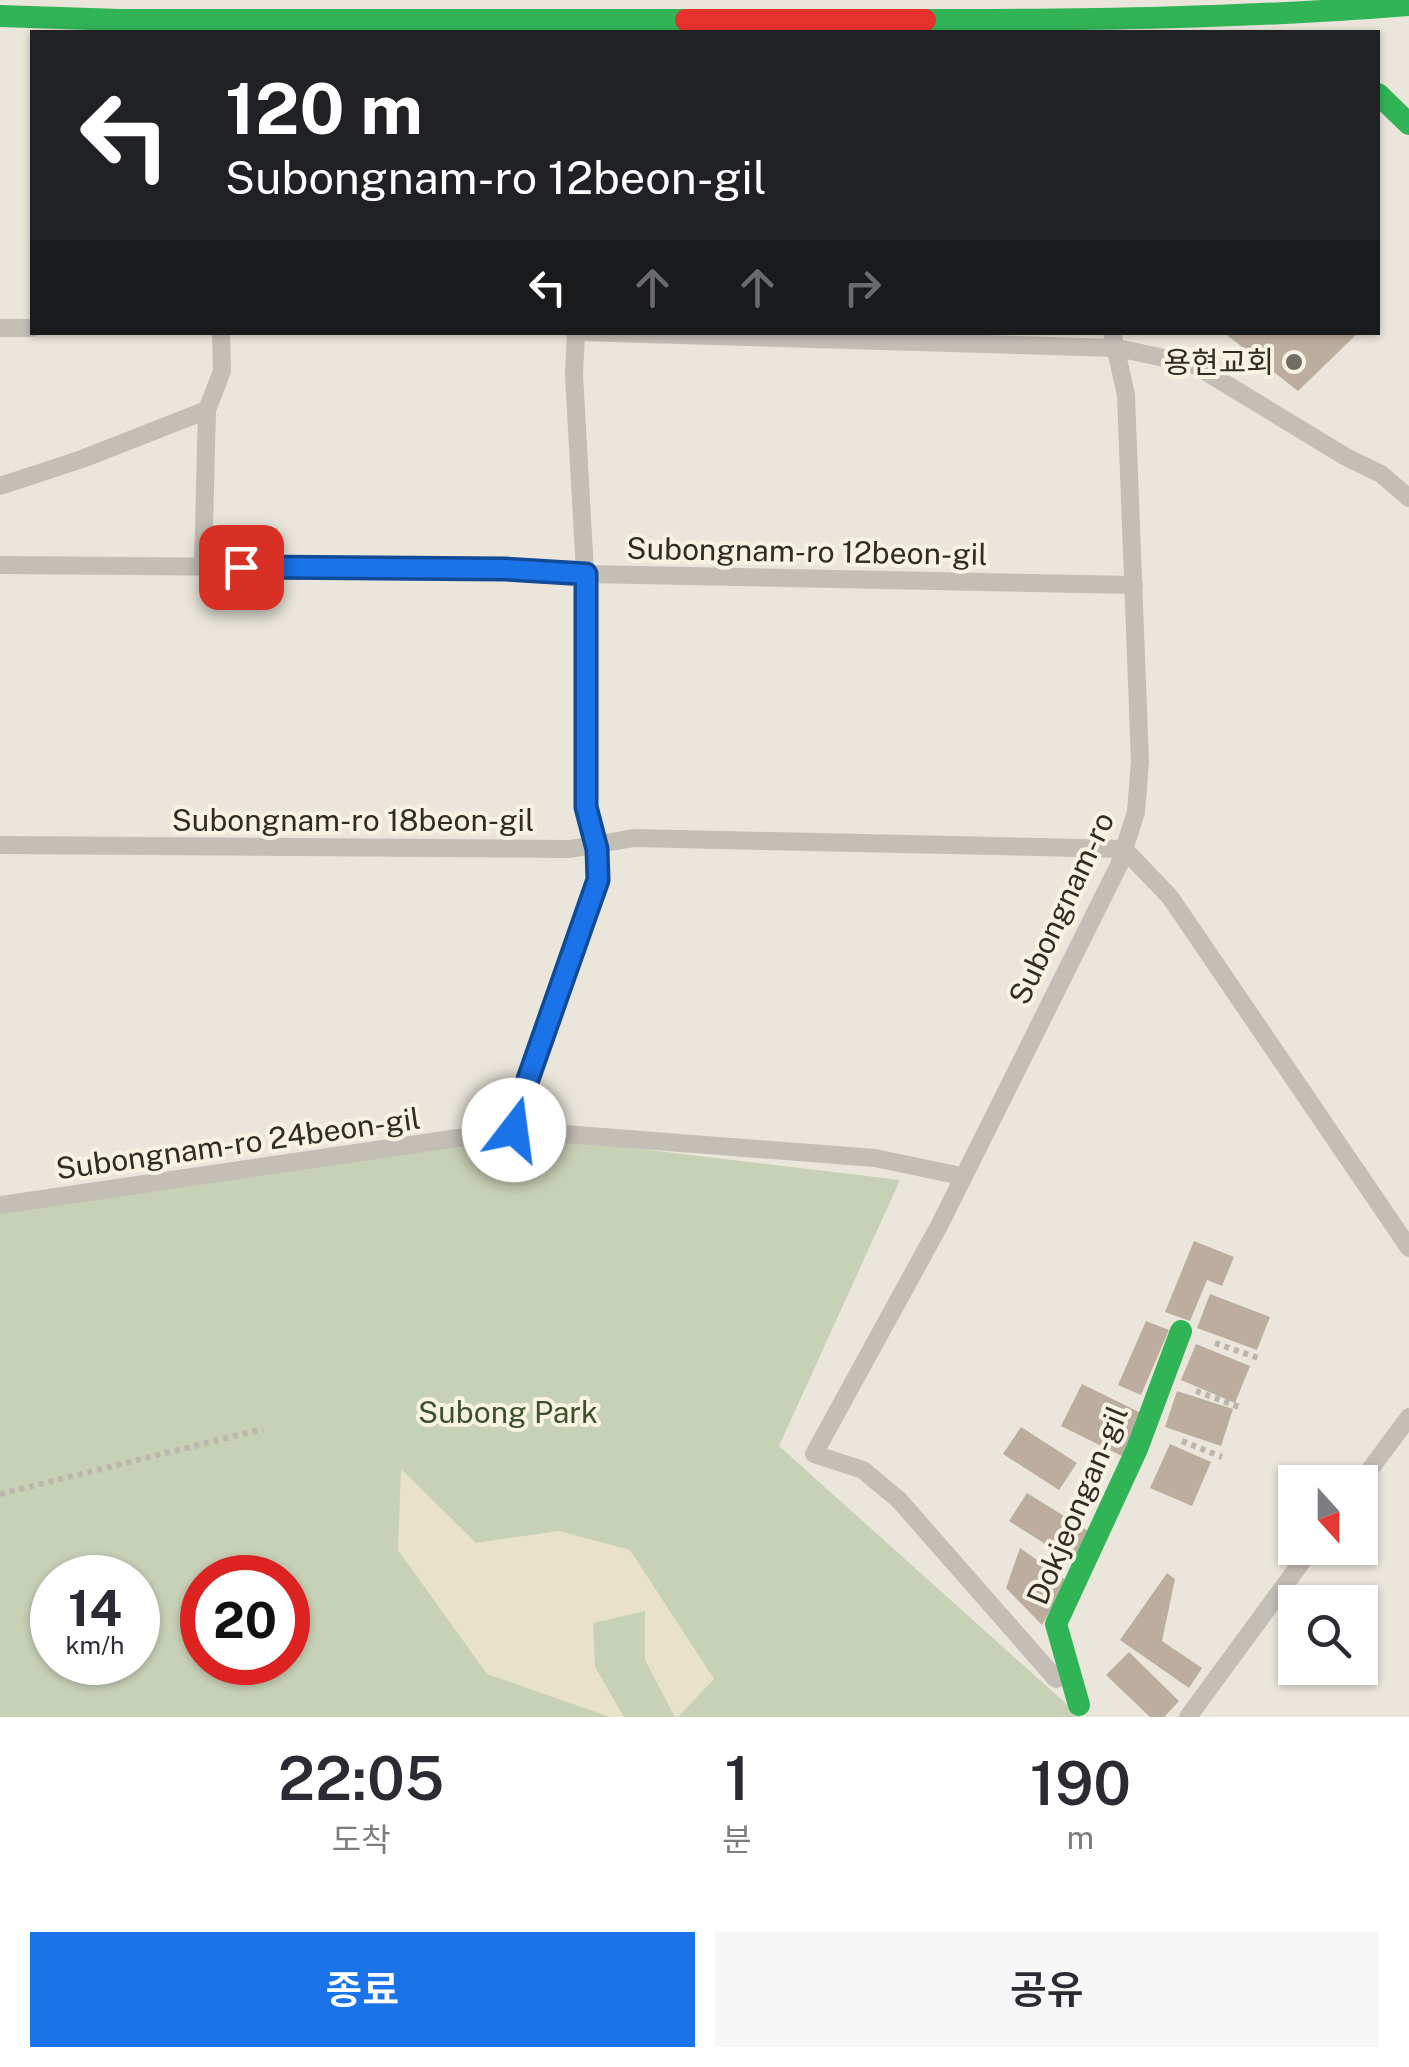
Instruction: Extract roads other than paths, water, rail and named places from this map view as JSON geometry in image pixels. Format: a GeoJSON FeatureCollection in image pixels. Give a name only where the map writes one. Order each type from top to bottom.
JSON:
{"type":"FeatureCollection","features":[{"type":"Feature","properties":{"kind":"main road"},"geometry":{"type":"LineString","coordinates":[[0,16],[120,10],[218,26],[1012,26],[1247,8],[1294,14],[1409,5]]}},
{"type":"Feature","properties":{"kind":"main road"},"geometry":{"type":"LineString","coordinates":[[1294,14],[1311,30]]}},
{"type":"Feature","properties":{"kind":"main road"},"geometry":{"type":"LineString","coordinates":[[1380,96],[1409,124]]}},
{"type":"Feature","properties":{"kind":"main road","name":"Dokjeongan-gil"},"geometry":{"type":"LineString","coordinates":[[1084,1711],[1056,1624],[1136,1449],[1181,1331]]}},
{"type":"Feature","properties":{"kind":"lane"},"geometry":{"type":"LineString","coordinates":[[0,328],[30,328]]}},
{"type":"Feature","properties":{"kind":"lane"},"geometry":{"type":"LineString","coordinates":[[203,566],[207,410],[222,371],[222,335]]}},
{"type":"Feature","properties":{"kind":"lane"},"geometry":{"type":"LineString","coordinates":[[514,1130],[520,1102],[598,880],[586,807],[586,574],[574,375],[578,335]]}},
{"type":"Feature","properties":{"kind":"lane"},"geometry":{"type":"LineString","coordinates":[[779,335],[1115,340],[1193,364],[1346,458],[1381,474],[1409,498]]}},
{"type":"Feature","properties":{"kind":"lane","name":"Subongnam-ro"},"geometry":{"type":"LineString","coordinates":[[814,1454],[939,1226],[1124,849],[1136,812],[1140,762],[1126,395],[1115,340]]}},
{"type":"Feature","properties":{"kind":"lane"},"geometry":{"type":"LineString","coordinates":[[0,486],[207,410]]}},
{"type":"Feature","properties":{"kind":"lane","name":"Subongnam-ro 12beon-gil"},"geometry":{"type":"LineString","coordinates":[[0,565],[505,569],[1134,585]]}},
{"type":"Feature","properties":{"kind":"lane","name":"Subongnam-ro 18beon-gil"},"geometry":{"type":"LineString","coordinates":[[0,845],[570,849],[634,838],[1124,849]]}},
{"type":"Feature","properties":{"kind":"lane"},"geometry":{"type":"LineString","coordinates":[[1124,849],[1170,897],[1409,1248]]}},
{"type":"Feature","properties":{"kind":"lane","name":"Subongnam-ro 24beon-gil"},"geometry":{"type":"LineString","coordinates":[[0,1205],[514,1130],[875,1158],[961,1176]]}},
{"type":"Feature","properties":{"kind":"lane"},"geometry":{"type":"LineString","coordinates":[[1373,1465],[1409,1417]]}},
{"type":"Feature","properties":{"kind":"lane","name":"Dokjeongan-gil"},"geometry":{"type":"LineString","coordinates":[[814,1454],[863,1470],[900,1500],[1084,1711]]}},
{"type":"Feature","properties":{"kind":"lane"},"geometry":{"type":"LineString","coordinates":[[1188,1717],[1300,1565]]}},
{"type":"Feature","properties":{"kind":"place","name":"용현교회"},"geometry":{"type":"Point","coordinates":[1294,362]}},
{"type":"Feature","properties":{"kind":"park label","name":"Subong Park"},"geometry":{"type":"Point","coordinates":[508,1412]}}]}
